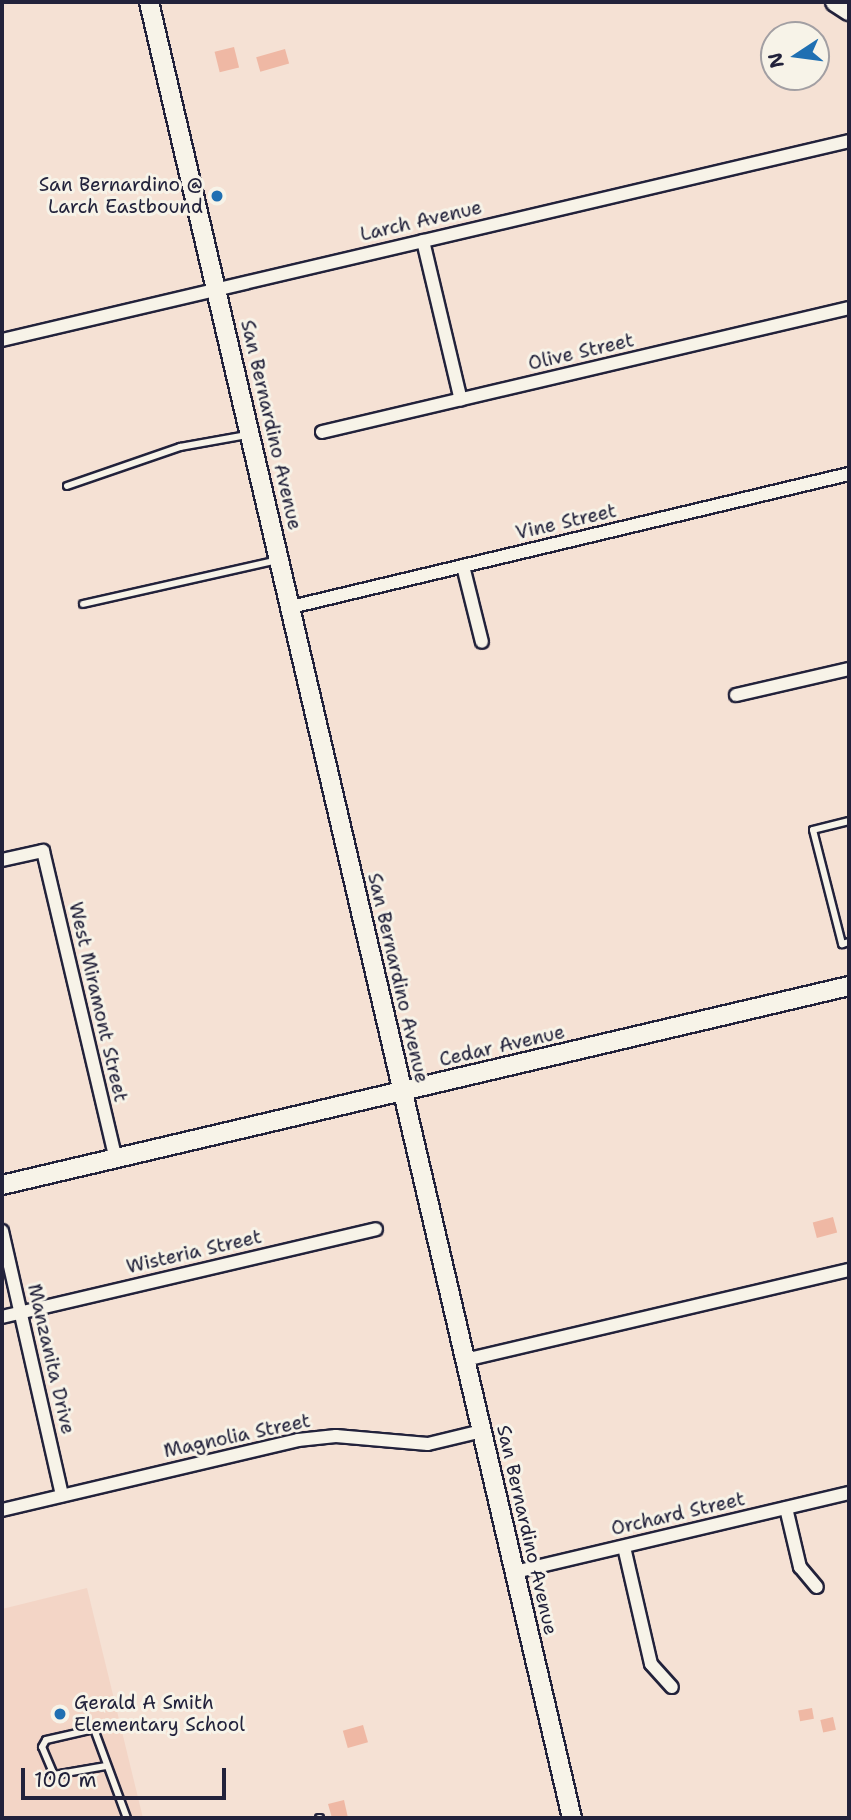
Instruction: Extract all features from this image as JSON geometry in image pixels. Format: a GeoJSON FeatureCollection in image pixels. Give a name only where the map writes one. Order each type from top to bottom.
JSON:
{"type":"FeatureCollection","features":[{"type":"Feature","properties":{"kind":"main road","name":"San Bernardino Avenue"},"geometry":{"type":"LineString","coordinates":[[149,2],[252,434],[572,1818]]}},
{"type":"Feature","properties":{"kind":"main road"},"geometry":{"type":"LineString","coordinates":[[835,2],[849,11]]}},
{"type":"Feature","properties":{"kind":"main road","name":"Cedar Avenue"},"geometry":{"type":"LineString","coordinates":[[2,1185],[116,1161],[849,986]]}},
{"type":"Feature","properties":{"kind":"street","name":"Larch Avenue"},"geometry":{"type":"LineString","coordinates":[[2,340],[849,141]]}},
{"type":"Feature","properties":{"kind":"street"},"geometry":{"type":"LineString","coordinates":[[423,241],[461,400]]}},
{"type":"Feature","properties":{"kind":"street","name":"Olive Street"},"geometry":{"type":"LineString","coordinates":[[322,432],[849,308]]}},
{"type":"Feature","properties":{"kind":"street","name":"Vine Street"},"geometry":{"type":"LineString","coordinates":[[291,607],[849,474]]}},
{"type":"Feature","properties":{"kind":"street"},"geometry":{"type":"LineString","coordinates":[[463,566],[482,642]]}},
{"type":"Feature","properties":{"kind":"street"},"geometry":{"type":"LineString","coordinates":[[736,695],[849,669]]}},
{"type":"Feature","properties":{"kind":"street","name":"West Miramont Street"},"geometry":{"type":"LineString","coordinates":[[2,860],[43,851],[116,1161]]}},
{"type":"Feature","properties":{"kind":"street","name":"Wisteria Street"},"geometry":{"type":"LineString","coordinates":[[2,1317],[376,1229]]}},
{"type":"Feature","properties":{"kind":"street","name":"Manzanita Drive"},"geometry":{"type":"LineString","coordinates":[[2,1231],[62,1495]]}},
{"type":"Feature","properties":{"kind":"street"},"geometry":{"type":"LineString","coordinates":[[465,1360],[849,1270]]}},
{"type":"Feature","properties":{"kind":"street","name":"Magnolia Street"},"geometry":{"type":"LineString","coordinates":[[2,1510],[298,1440],[336,1436],[428,1444],[482,1431]]}},
{"type":"Feature","properties":{"kind":"street","name":"Orchard Street"},"geometry":{"type":"LineString","coordinates":[[515,1572],[849,1493]]}},
{"type":"Feature","properties":{"kind":"street"},"geometry":{"type":"LineString","coordinates":[[786,1508],[800,1567],[817,1587]]}},
{"type":"Feature","properties":{"kind":"street"},"geometry":{"type":"LineString","coordinates":[[624,1547],[651,1664],[672,1687]]}},
{"type":"Feature","properties":{"kind":"lane"},"geometry":{"type":"LineString","coordinates":[[67,486],[180,447],[252,434]]}},
{"type":"Feature","properties":{"kind":"lane"},"geometry":{"type":"LineString","coordinates":[[83,604],[280,559]]}},
{"type":"Feature","properties":{"kind":"lane"},"geometry":{"type":"LineString","coordinates":[[849,821],[813,831],[842,944],[849,942]]}},
{"type":"Feature","properties":{"kind":"lane"},"geometry":{"type":"LineString","coordinates":[[106,1766],[54,1775],[42,1747],[46,1740],[89,1727],[106,1766],[127,1818]]}},
{"type":"Feature","properties":{"kind":"shaded area","name":"Gerald A Smith Elementary School"},"geometry":{"type":"Polygon","coordinates":[[[87,1588],[143,1818],[2,1818],[2,1609],[87,1588]]]}},
{"type":"Feature","properties":{"kind":"building"},"geometry":{"type":"Polygon","coordinates":[[[234,47],[239,67],[220,72],[215,52],[234,47]]]}},
{"type":"Feature","properties":{"kind":"building"},"geometry":{"type":"Polygon","coordinates":[[[285,49],[289,63],[260,72],[256,57],[285,49]]]}},
{"type":"Feature","properties":{"kind":"building"},"geometry":{"type":"Polygon","coordinates":[[[833,1217],[837,1232],[817,1238],[813,1222],[833,1217]]]}},
{"type":"Feature","properties":{"kind":"building"},"geometry":{"type":"Polygon","coordinates":[[[812,1708],[814,1719],[800,1721],[798,1710],[812,1708]]]}},
{"type":"Feature","properties":{"kind":"building"},"geometry":{"type":"Polygon","coordinates":[[[833,1717],[836,1730],[823,1733],[820,1720],[833,1717]]]}},
{"type":"Feature","properties":{"kind":"building"},"geometry":{"type":"Polygon","coordinates":[[[363,1725],[368,1742],[348,1748],[343,1731],[363,1725]]]}},
{"type":"Feature","properties":{"kind":"building"},"geometry":{"type":"Polygon","coordinates":[[[344,1800],[348,1818],[332,1818],[328,1804],[344,1800]]]}},
{"type":"Feature","properties":{"kind":"place","name":"San Bernardino @ Larch Eastbound"},"geometry":{"type":"Point","coordinates":[217,196]}},
{"type":"Feature","properties":{"kind":"place","name":"Gerald A Smith Elementary School"},"geometry":{"type":"Point","coordinates":[60,1714]}}]}
